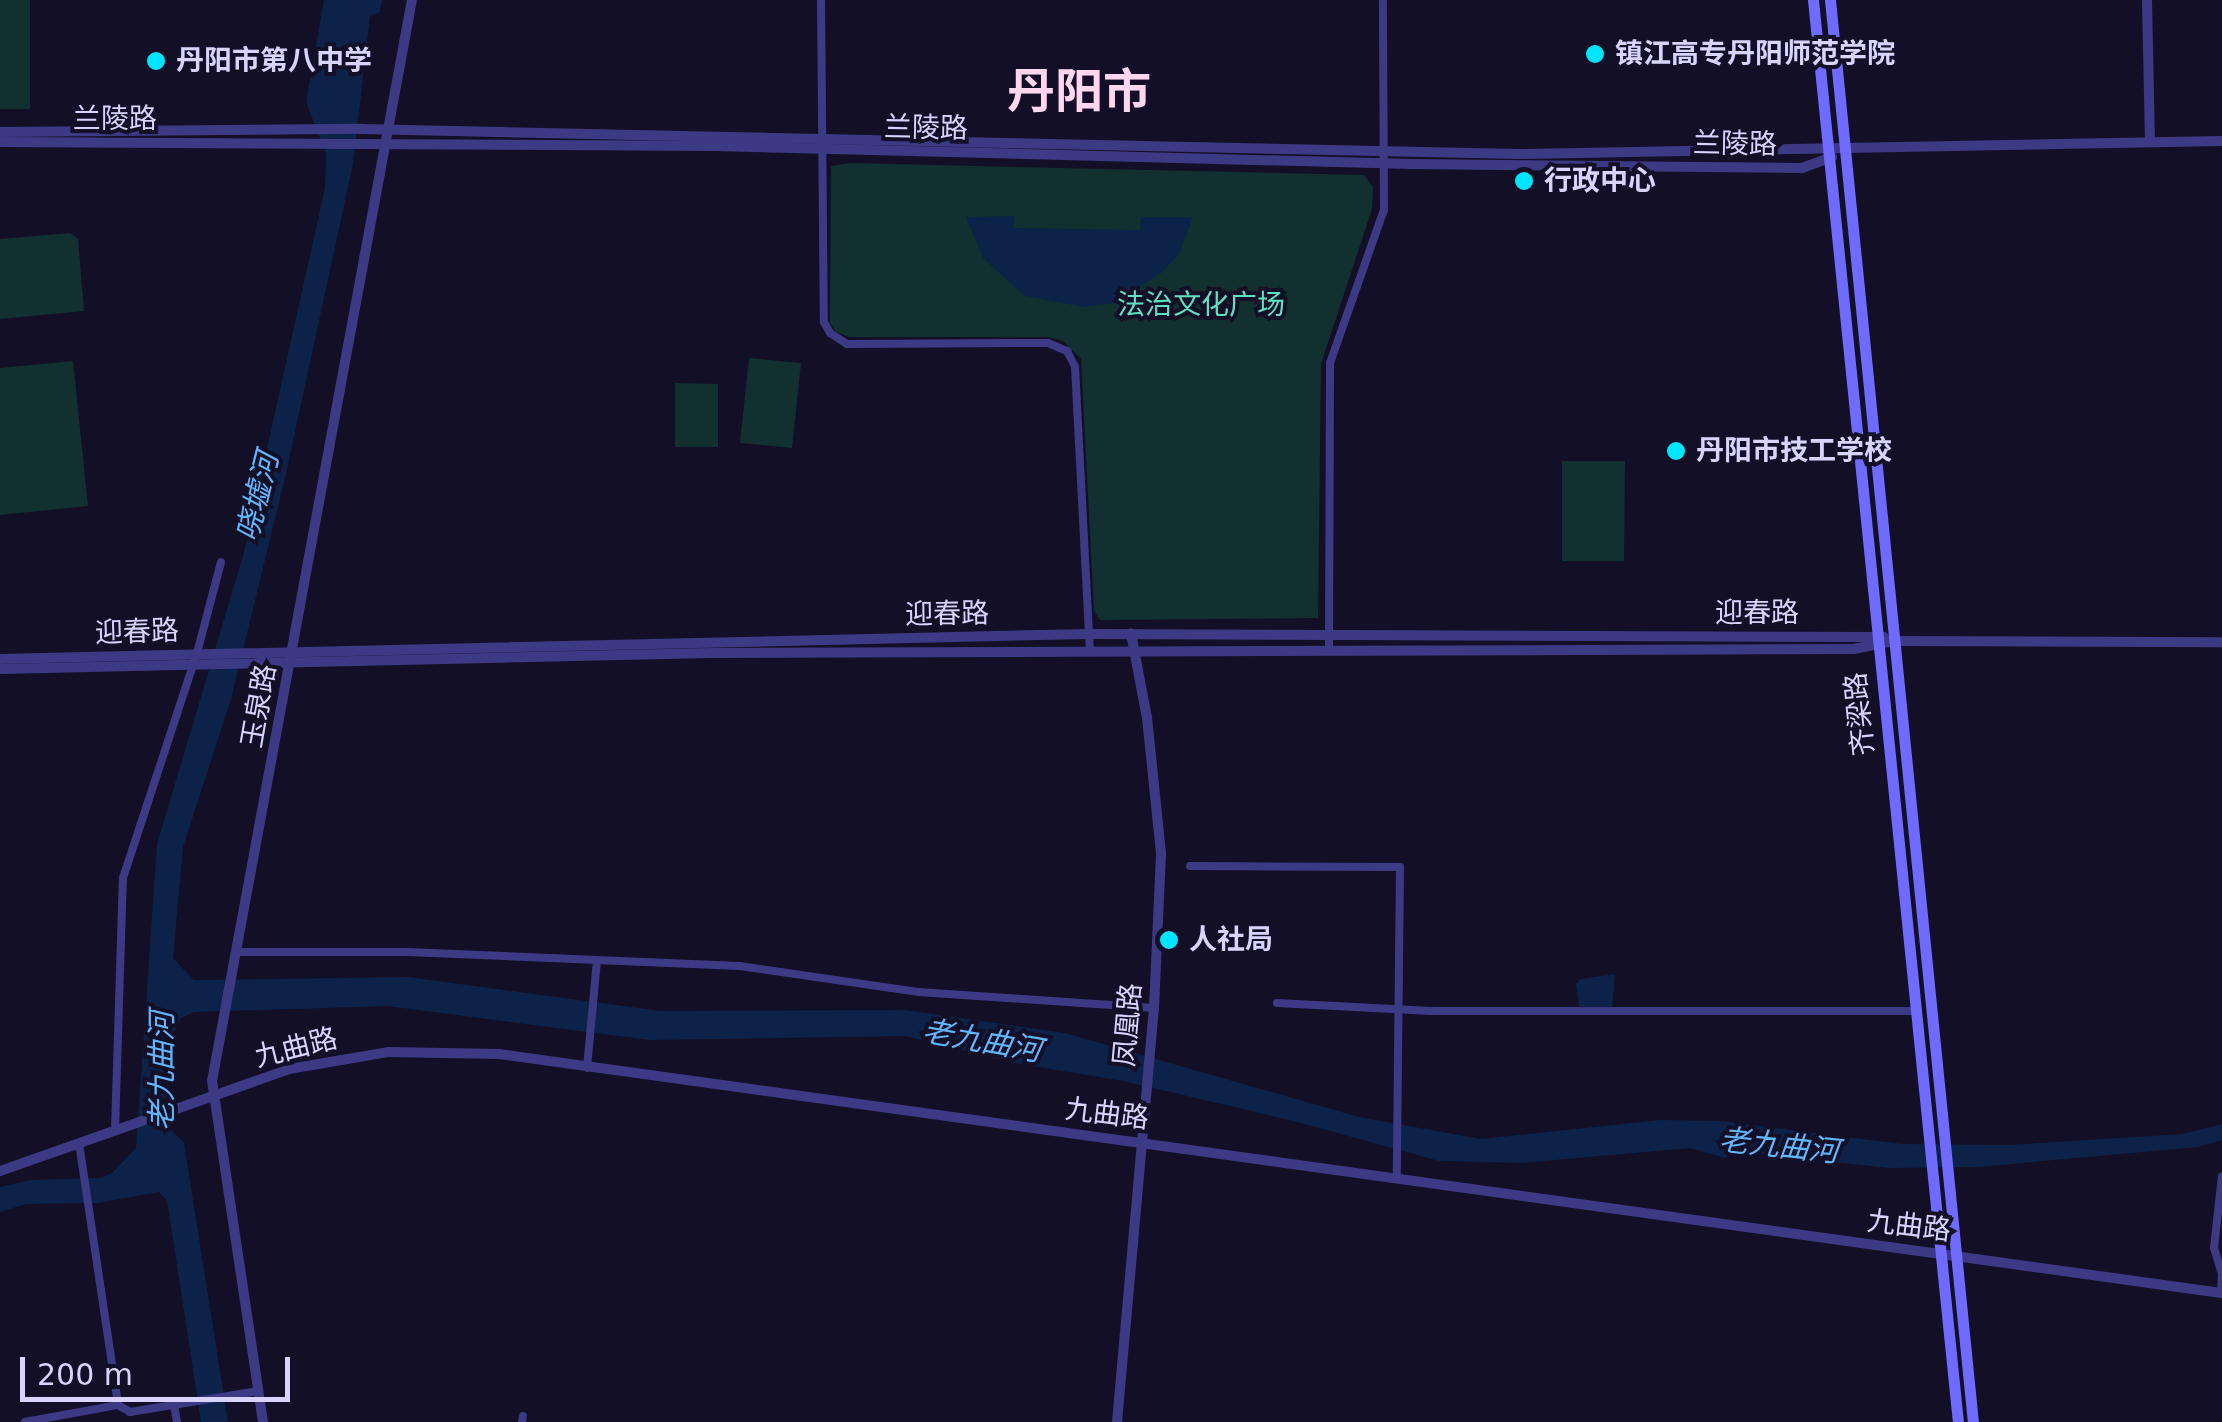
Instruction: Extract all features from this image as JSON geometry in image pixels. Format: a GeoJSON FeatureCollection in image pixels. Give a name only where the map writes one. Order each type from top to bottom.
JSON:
{"type":"FeatureCollection","features":[{"type":"Feature","properties":{"kind":"main road","name":"齐梁路"},"geometry":{"type":"LineString","coordinates":[[1814,0],[1958,1422]]}},
{"type":"Feature","properties":{"kind":"main road","name":"齐梁路"},"geometry":{"type":"LineString","coordinates":[[1830,0],[1973,1422]]}},
{"type":"Feature","properties":{"kind":"main road"},"geometry":{"type":"LineString","coordinates":[[1906,916],[1922,915]]}},
{"type":"Feature","properties":{"kind":"street","name":"玉泉路"},"geometry":{"type":"LineString","coordinates":[[264,1422],[213,1096],[223,1021],[412,0]]}},
{"type":"Feature","properties":{"kind":"street"},"geometry":{"type":"LineString","coordinates":[[821,0],[824,322],[838,341],[1048,343],[1059,345],[1072,359],[1090,650]]}},
{"type":"Feature","properties":{"kind":"street"},"geometry":{"type":"LineString","coordinates":[[1329,651],[1330,363],[1384,210],[1383,0]]}},
{"type":"Feature","properties":{"kind":"street"},"geometry":{"type":"LineString","coordinates":[[2147,0],[2150,142]]}},
{"type":"Feature","properties":{"kind":"street","name":"兰陵路"},"geometry":{"type":"LineString","coordinates":[[0,142],[314,136],[361,128],[1384,156],[1829,154],[1845,147],[2222,141]]}},
{"type":"Feature","properties":{"kind":"street","name":"兰陵路"},"geometry":{"type":"LineString","coordinates":[[0,132],[314,136],[362,142],[822,143]]}},
{"type":"Feature","properties":{"kind":"street"},"geometry":{"type":"LineString","coordinates":[[115,1130],[123,878],[201,658],[222,562]]}},
{"type":"Feature","properties":{"kind":"street","name":"迎春路"},"geometry":{"type":"LineString","coordinates":[[0,659],[250,657],[1131,633],[1329,638],[2222,642]]}},
{"type":"Feature","properties":{"kind":"street","name":"凤凰路"},"geometry":{"type":"LineString","coordinates":[[1117,1422],[1154,1008],[1161,853],[1147,718],[1131,633]]}},
{"type":"Feature","properties":{"kind":"street","name":"迎春路"},"geometry":{"type":"LineString","coordinates":[[290,656],[1329,651],[1878,641]]}},
{"type":"Feature","properties":{"kind":"street","name":"迎春路"},"geometry":{"type":"LineString","coordinates":[[0,669],[201,658]]}},
{"type":"Feature","properties":{"kind":"street"},"geometry":{"type":"LineString","coordinates":[[1190,866],[1400,867],[1397,1177]]}},
{"type":"Feature","properties":{"kind":"street"},"geometry":{"type":"LineString","coordinates":[[236,952],[407,952],[740,966],[919,992],[1154,1008]]}},
{"type":"Feature","properties":{"kind":"street"},"geometry":{"type":"LineString","coordinates":[[587,1068],[597,960]]}},
{"type":"Feature","properties":{"kind":"street"},"geometry":{"type":"LineString","coordinates":[[1277,1003],[1431,1012],[1916,1011]]}},
{"type":"Feature","properties":{"kind":"street","name":"九曲路"},"geometry":{"type":"LineString","coordinates":[[0,1171],[289,1069],[388,1052],[499,1054],[2221,1292]]}},
{"type":"Feature","properties":{"kind":"street"},"geometry":{"type":"LineString","coordinates":[[80,1143],[118,1406]]}},
{"type":"Feature","properties":{"kind":"street"},"geometry":{"type":"LineString","coordinates":[[2221,1292],[2222,1274],[2214,1248],[2222,1176]]}},
{"type":"Feature","properties":{"kind":"street"},"geometry":{"type":"LineString","coordinates":[[26,1422],[118,1406],[130,1412],[258,1391]]}},
{"type":"Feature","properties":{"kind":"street"},"geometry":{"type":"LineString","coordinates":[[174,1405],[176,1422]]}},
{"type":"Feature","properties":{"kind":"green space"},"geometry":{"type":"Polygon","coordinates":[[[0,0],[30,0],[30,109],[0,109],[0,0]]]}},
{"type":"Feature","properties":{"kind":"green space","name":"法治文化广场"},"geometry":{"type":"Polygon","coordinates":[[[850,163],[1364,175],[1373,187],[1372,209],[1321,364],[1318,618],[1100,620],[1094,611],[1081,359],[1063,341],[1048,337],[849,337],[836,332],[830,323],[831,166],[850,163]]]}},
{"type":"Feature","properties":{"kind":"green space"},"geometry":{"type":"Polygon","coordinates":[[[70,233],[78,239],[84,311],[0,319],[0,239],[70,233]]]}},
{"type":"Feature","properties":{"kind":"green space"},"geometry":{"type":"Polygon","coordinates":[[[749,358],[801,363],[792,448],[740,443],[749,358]]]}},
{"type":"Feature","properties":{"kind":"green space"},"geometry":{"type":"Polygon","coordinates":[[[73,361],[88,506],[0,515],[0,368],[73,361]]]}},
{"type":"Feature","properties":{"kind":"green space"},"geometry":{"type":"Polygon","coordinates":[[[675,383],[718,384],[718,447],[675,447],[675,383]]]}},
{"type":"Feature","properties":{"kind":"green space"},"geometry":{"type":"Polygon","coordinates":[[[1562,461],[1625,461],[1624,561],[1562,561],[1562,461]]]}},
{"type":"Feature","properties":{"kind":"water"},"geometry":{"type":"Polygon","coordinates":[[[324,0],[382,0],[380,12],[370,16],[353,164],[285,478],[231,699],[183,847],[173,958],[194,980],[408,977],[661,1011],[905,1010],[1065,1033],[1359,1117],[1481,1139],[1660,1120],[1722,1121],[1902,1144],[2009,1145],[2182,1134],[2222,1124],[2222,1140],[2198,1147],[1978,1167],[1889,1168],[1736,1151],[1725,1158],[1691,1148],[1521,1163],[1439,1161],[1294,1121],[1123,1081],[1014,1063],[906,1036],[650,1040],[387,1006],[194,1012],[181,1018],[169,1041],[167,1126],[184,1143],[228,1422],[201,1422],[167,1200],[159,1192],[98,1203],[26,1204],[0,1212],[0,1187],[30,1180],[100,1178],[112,1173],[136,1148],[157,844],[243,556],[325,188],[326,154],[306,102],[324,0]]]}},
{"type":"Feature","properties":{"kind":"water"},"geometry":{"type":"Polygon","coordinates":[[[1014,216],[1014,228],[1140,230],[1141,217],[1193,217],[1179,254],[1161,273],[1113,303],[1084,307],[1025,296],[983,258],[966,217],[1014,216]]]}},
{"type":"Feature","properties":{"kind":"water"},"geometry":{"type":"Polygon","coordinates":[[[1615,974],[1612,1007],[1579,1007],[1576,984],[1581,979],[1615,974]]]}},
{"type":"Feature","properties":{"kind":"place","name":"镇江高专丹阳师范学院"},"geometry":{"type":"Point","coordinates":[1595,54]}},
{"type":"Feature","properties":{"kind":"place","name":"丹阳市第八中学"},"geometry":{"type":"Point","coordinates":[156,61]}},
{"type":"Feature","properties":{"kind":"place","name":"行政中心"},"geometry":{"type":"Point","coordinates":[1524,181]}},
{"type":"Feature","properties":{"kind":"place","name":"丹阳市技工学校"},"geometry":{"type":"Point","coordinates":[1676,451]}},
{"type":"Feature","properties":{"kind":"place","name":"人社局"},"geometry":{"type":"Point","coordinates":[1169,940]}},
{"type":"Feature","properties":{"kind":"district","name":"丹阳市"},"geometry":{"type":"Point","coordinates":[1079,92]}},
{"type":"Feature","properties":{"kind":"water label","name":"哓墟河"},"geometry":{"type":"Point","coordinates":[258,497]}},
{"type":"Feature","properties":{"kind":"water label","name":"老九曲河"},"geometry":{"type":"Point","coordinates":[982,1041]}},
{"type":"Feature","properties":{"kind":"water label","name":"老九曲河"},"geometry":{"type":"Point","coordinates":[162,1071]}},
{"type":"Feature","properties":{"kind":"water label","name":"老九曲河"},"geometry":{"type":"Point","coordinates":[1779,1146]}}]}
